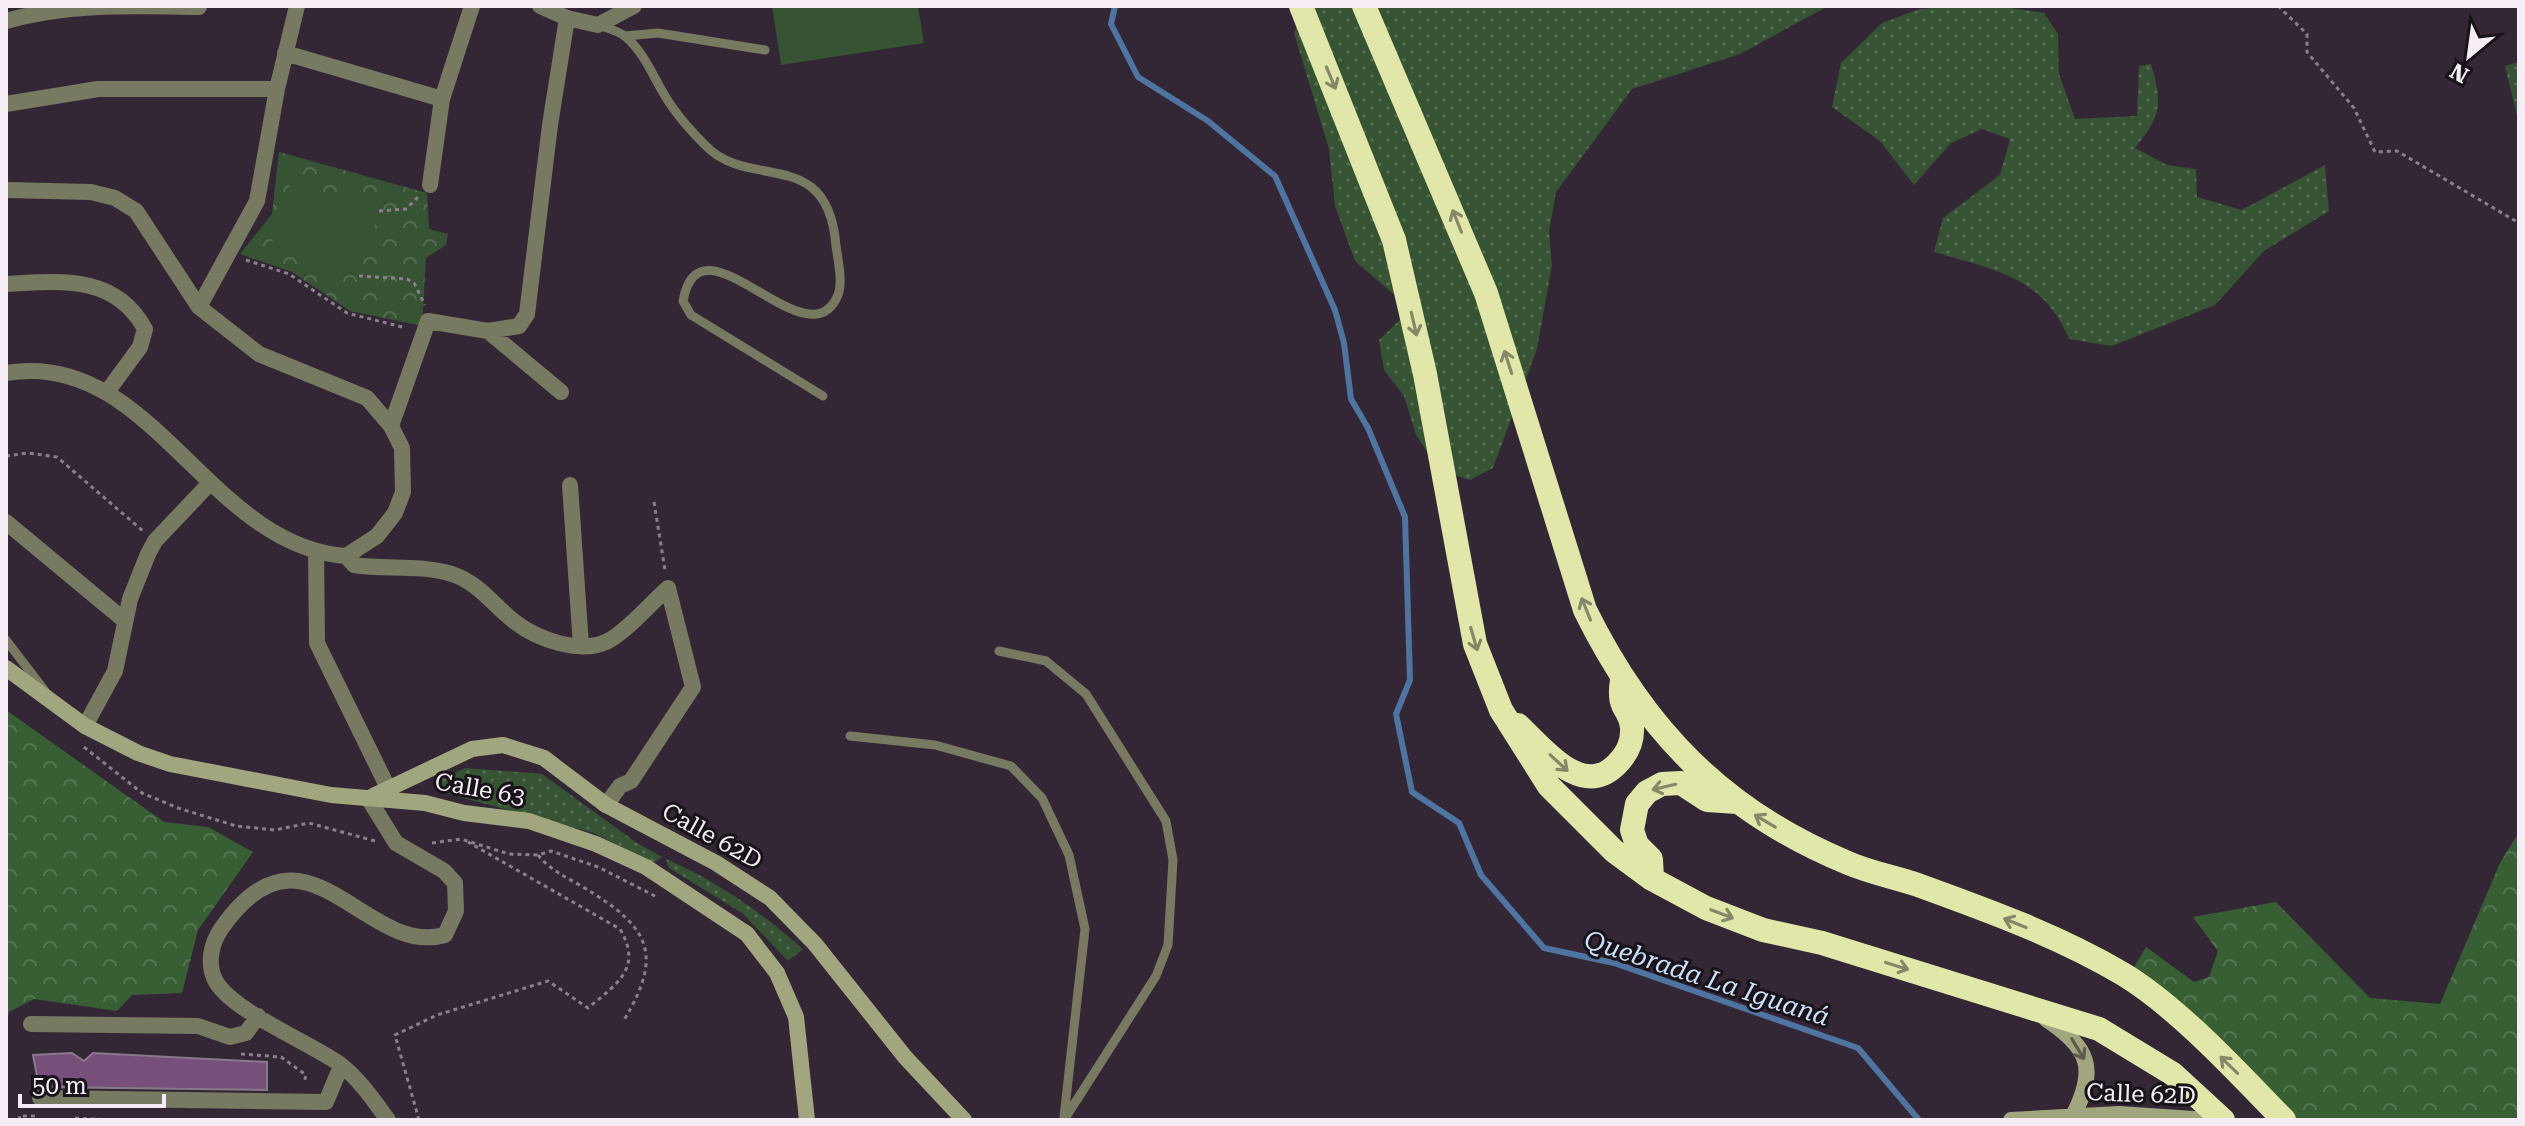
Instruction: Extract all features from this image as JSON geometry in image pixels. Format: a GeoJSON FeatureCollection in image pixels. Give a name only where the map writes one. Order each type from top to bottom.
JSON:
{"type":"FeatureCollection","features":[{"type":"Feature","properties":{"kind":"highway"},"geometry":{"type":"LineString","coordinates":[[1301,6],[1394,240],[1425,374],[1465,606],[1475,644],[1501,710],[1526,754],[1579,820],[1652,879],[1706,908],[1763,930],[1822,943],[2099,1029],[2140,1051],[2173,1074],[2223,1120]]}},
{"type":"Feature","properties":{"kind":"highway"},"geometry":{"type":"LineString","coordinates":[[1364,6],[1486,293],[1585,610],[1622,679],[1655,725],[1693,766],[1737,802],[1794,838],[1837,858],[2032,930],[2126,976],[2215,1051],[2284,1120]]}},
{"type":"Feature","properties":{"kind":"highway"},"geometry":{"type":"LineString","coordinates":[[1501,710],[1568,772],[1593,777],[1608,773],[1628,753],[1632,724],[1619,701],[1622,679]]}},
{"type":"Feature","properties":{"kind":"highway"},"geometry":{"type":"LineString","coordinates":[[1652,879],[1651,859],[1637,845],[1632,830],[1637,804],[1647,792],[1662,784],[1681,783],[1707,800],[1737,802]]}},
{"type":"Feature","properties":{"kind":"main road","name":"Calle 63"},"geometry":{"type":"LineString","coordinates":[[6,668],[85,726],[138,753],[170,764],[331,795],[425,803],[464,813],[501,816],[564,833],[646,867],[735,924],[767,958],[792,1004],[801,1048],[807,1120]]}},
{"type":"Feature","properties":{"kind":"main road","name":"Calle 62D"},"geometry":{"type":"LineString","coordinates":[[368,798],[458,754],[503,745],[544,758],[606,805],[716,863],[754,886],[784,910],[905,1057],[964,1120]]}},
{"type":"Feature","properties":{"kind":"main road","name":"Calle 62D"},"geometry":{"type":"LineString","coordinates":[[2021,1004],[2069,1035],[2083,1052],[2089,1075],[2086,1090],[2064,1117]]}},
{"type":"Feature","properties":{"kind":"main road","name":"Calle 62D"},"geometry":{"type":"LineString","coordinates":[[2011,1120],[2160,1115],[2208,1120]]}},
{"type":"Feature","properties":{"kind":"street"},"geometry":{"type":"LineString","coordinates":[[6,21],[45,10],[103,6],[199,7]]}},
{"type":"Feature","properties":{"kind":"street"},"geometry":{"type":"LineString","coordinates":[[199,307],[257,201],[277,89],[297,6]]}},
{"type":"Feature","properties":{"kind":"street"},"geometry":{"type":"LineString","coordinates":[[430,185],[442,99],[472,6]]}},
{"type":"Feature","properties":{"kind":"street"},"geometry":{"type":"LineString","coordinates":[[540,6],[567,18],[598,25],[634,6]]}},
{"type":"Feature","properties":{"kind":"street"},"geometry":{"type":"LineString","coordinates":[[391,426],[427,325],[488,331],[519,326],[527,314],[550,125],[567,18]]}},
{"type":"Feature","properties":{"kind":"street"},"geometry":{"type":"LineString","coordinates":[[285,53],[442,99]]}},
{"type":"Feature","properties":{"kind":"street"},"geometry":{"type":"LineString","coordinates":[[6,104],[98,89],[277,89]]}},
{"type":"Feature","properties":{"kind":"street"},"geometry":{"type":"LineString","coordinates":[[6,190],[91,192],[115,198],[136,211],[199,307],[259,354],[367,398],[391,426],[402,448],[403,492],[395,513],[377,536],[346,556]]}},
{"type":"Feature","properties":{"kind":"street"},"geometry":{"type":"LineString","coordinates":[[6,284],[72,280],[114,295],[136,313],[145,329],[140,347],[107,392]]}},
{"type":"Feature","properties":{"kind":"street"},"geometry":{"type":"LineString","coordinates":[[488,331],[561,392]]}},
{"type":"Feature","properties":{"kind":"street"},"geometry":{"type":"LineString","coordinates":[[6,373],[33,368],[72,375],[107,392],[151,426],[209,484],[271,530],[316,551],[346,556],[354,565],[414,566],[453,574],[483,590],[515,622],[546,639],[581,646],[607,642],[668,588],[693,687],[631,781],[620,786],[606,805]]}},
{"type":"Feature","properties":{"kind":"street"},"geometry":{"type":"LineString","coordinates":[[85,726],[115,671],[124,620],[141,568],[155,541],[209,484]]}},
{"type":"Feature","properties":{"kind":"street"},"geometry":{"type":"LineString","coordinates":[[570,485],[581,646]]}},
{"type":"Feature","properties":{"kind":"street"},"geometry":{"type":"LineString","coordinates":[[6,522],[124,620]]}},
{"type":"Feature","properties":{"kind":"street"},"geometry":{"type":"LineString","coordinates":[[316,551],[317,643],[389,790]]}},
{"type":"Feature","properties":{"kind":"street"},"geometry":{"type":"LineString","coordinates":[[368,798],[396,843],[444,871],[455,883],[456,911],[445,935],[431,939],[399,929],[318,886],[299,881],[269,885],[244,903],[221,930],[213,945],[210,962],[223,990],[258,1016],[341,1066],[373,1097],[388,1120]]}},
{"type":"Feature","properties":{"kind":"street"},"geometry":{"type":"LineString","coordinates":[[31,1024],[198,1026],[230,1037],[246,1033],[258,1016]]}},
{"type":"Feature","properties":{"kind":"street"},"geometry":{"type":"LineString","coordinates":[[40,1098],[326,1102],[341,1066]]}},
{"type":"Feature","properties":{"kind":"lane"},"geometry":{"type":"LineString","coordinates":[[598,25],[625,36],[658,33],[765,50]]}},
{"type":"Feature","properties":{"kind":"lane"},"geometry":{"type":"LineString","coordinates":[[625,36],[648,64],[672,108],[708,149],[730,160],[797,179],[818,192],[834,218],[840,291],[831,307],[814,314],[793,309],[713,269],[698,271],[687,280],[683,301],[691,315],[823,396]]}},
{"type":"Feature","properties":{"kind":"lane"},"geometry":{"type":"LineString","coordinates":[[6,640],[18,650],[54,704]]}},
{"type":"Feature","properties":{"kind":"lane"},"geometry":{"type":"LineString","coordinates":[[999,651],[1046,661],[1086,694],[1166,821],[1173,860],[1168,945],[1156,976],[1064,1120]]}},
{"type":"Feature","properties":{"kind":"lane"},"geometry":{"type":"LineString","coordinates":[[850,736],[935,745],[1011,766],[1042,798],[1069,855],[1085,929],[1064,1120]]}},
{"type":"Feature","properties":{"kind":"path"},"geometry":{"type":"LineString","coordinates":[[2278,6],[2307,34],[2307,52],[2354,108],[2375,152],[2397,151],[2519,223]]}},
{"type":"Feature","properties":{"kind":"path"},"geometry":{"type":"LineString","coordinates":[[379,211],[406,209],[430,185]]}},
{"type":"Feature","properties":{"kind":"path"},"geometry":{"type":"LineString","coordinates":[[230,254],[289,274],[347,313],[394,327],[427,325],[425,305],[414,283],[407,279],[359,276]]}},
{"type":"Feature","properties":{"kind":"path"},"geometry":{"type":"LineString","coordinates":[[6,456],[28,453],[57,457],[155,541]]}},
{"type":"Feature","properties":{"kind":"path"},"geometry":{"type":"LineString","coordinates":[[654,502],[668,588]]}},
{"type":"Feature","properties":{"kind":"path"},"geometry":{"type":"LineString","coordinates":[[75,741],[142,793],[178,808],[236,826],[275,830],[309,823],[354,837],[396,843]]}},
{"type":"Feature","properties":{"kind":"path"},"geometry":{"type":"LineString","coordinates":[[419,1120],[396,1046],[395,1035],[404,1028],[512,990],[548,981],[588,1008],[615,985],[628,968],[629,946],[620,929],[461,839]]}},
{"type":"Feature","properties":{"kind":"path"},"geometry":{"type":"LineString","coordinates":[[429,843],[461,839],[509,854],[538,855],[551,851],[598,867],[658,898]]}},
{"type":"Feature","properties":{"kind":"path"},"geometry":{"type":"LineString","coordinates":[[538,855],[547,866],[617,908],[639,929],[646,946],[643,981],[624,1020]]}},
{"type":"Feature","properties":{"kind":"green space"},"geometry":{"type":"Polygon","coordinates":[[[772,6],[918,6],[924,43],[781,65],[772,6]]]}},
{"type":"Feature","properties":{"kind":"green space"},"geometry":{"type":"Polygon","coordinates":[[[1305,6],[1828,6],[1740,54],[1632,89],[1556,192],[1549,232],[1552,265],[1537,349],[1493,468],[1470,480],[1439,470],[1416,435],[1404,396],[1384,370],[1379,340],[1411,309],[1355,261],[1335,206],[1329,149],[1294,33],[1305,6]]]}},
{"type":"Feature","properties":{"kind":"green space"},"geometry":{"type":"Polygon","coordinates":[[[1997,6],[2044,13],[2058,34],[2059,74],[2075,119],[2137,116],[2139,66],[2151,64],[2157,90],[2157,109],[2150,127],[2135,148],[2167,165],[2196,169],[2197,197],[2242,210],[2325,165],[2329,211],[2264,251],[2215,305],[2112,346],[2069,339],[2058,318],[2031,289],[1996,271],[1934,252],[1943,218],[2000,175],[2010,139],[1982,129],[1951,143],[1914,185],[1880,141],[1832,107],[1841,63],[1882,23],[1920,9],[1997,6]]]}},
{"type":"Feature","properties":{"kind":"green space"},"geometry":{"type":"Polygon","coordinates":[[[2519,62],[2519,124],[2505,66],[2519,62]]]}},
{"type":"Feature","properties":{"kind":"green space"},"geometry":{"type":"Polygon","coordinates":[[[279,152],[427,193],[429,229],[448,234],[446,245],[426,258],[422,326],[350,311],[292,272],[240,254],[272,214],[279,152]]]}},
{"type":"Feature","properties":{"kind":"green space"},"geometry":{"type":"Polygon","coordinates":[[[290,183],[379,211],[359,276],[270,249],[290,183]]]}},
{"type":"Feature","properties":{"kind":"green space"},"geometry":{"type":"Polygon","coordinates":[[[6,710],[164,822],[208,827],[253,852],[198,930],[182,993],[132,995],[117,1011],[34,999],[9,1012],[6,1023],[6,710]]]}},
{"type":"Feature","properties":{"kind":"green space"},"geometry":{"type":"Polygon","coordinates":[[[465,768],[542,774],[637,843],[662,857],[653,863],[594,833],[445,793],[438,780],[465,768]]]}},
{"type":"Feature","properties":{"kind":"green space"},"geometry":{"type":"Polygon","coordinates":[[[2519,832],[2519,1120],[2296,1120],[2194,1019],[2133,969],[2146,947],[2194,982],[2209,977],[2218,951],[2193,917],[2276,902],[2370,998],[2440,1004],[2500,863],[2519,832]]]}},
{"type":"Feature","properties":{"kind":"green space"},"geometry":{"type":"Polygon","coordinates":[[[666,859],[738,898],[803,949],[788,961],[742,913],[669,868],[666,859]]]}},
{"type":"Feature","properties":{"kind":"building"},"geometry":{"type":"Polygon","coordinates":[[[72,1053],[84,1061],[93,1053],[267,1062],[267,1090],[39,1087],[33,1055],[72,1053]]]}},
{"type":"Feature","properties":{"kind":"waterway","name":"Quebrada La Iguaná"},"geometry":{"type":"LineString","coordinates":[[1115,6],[1111,24],[1138,77],[1208,121],[1275,176],[1335,310],[1344,343],[1351,399],[1368,428],[1405,517],[1410,680],[1396,714],[1412,792],[1459,823],[1481,875],[1544,948],[1614,963],[1858,1048],[1919,1120]]}}]}
